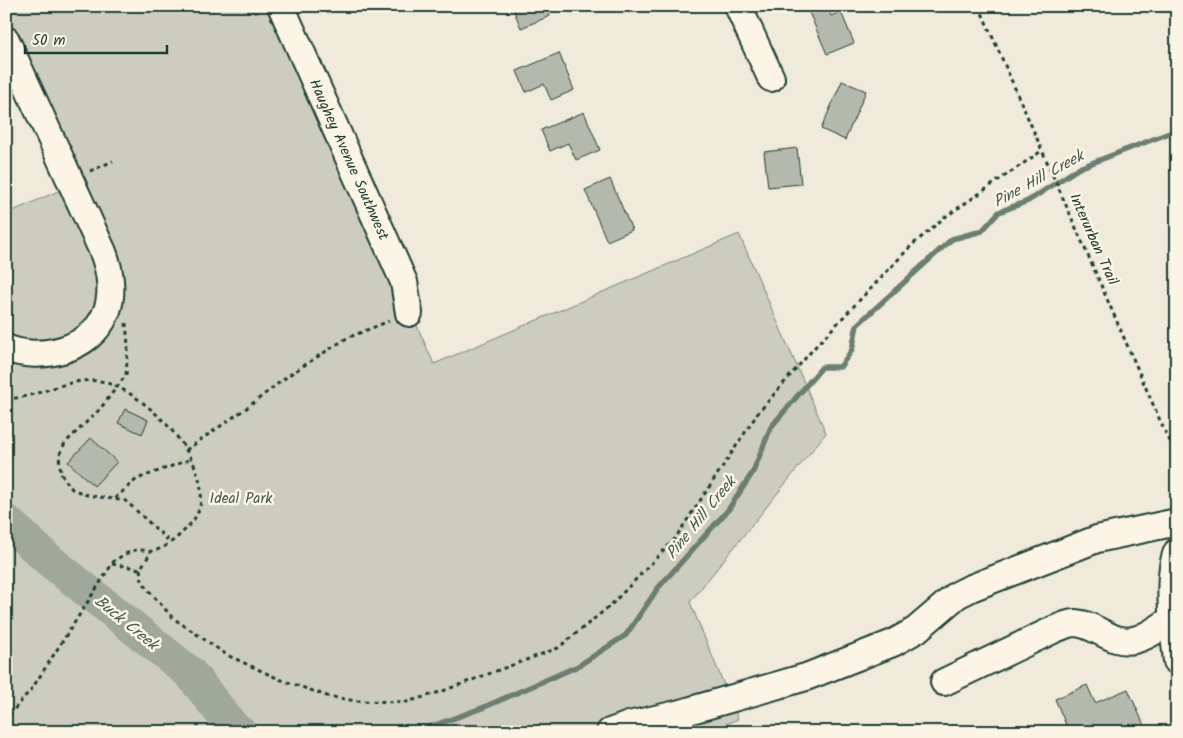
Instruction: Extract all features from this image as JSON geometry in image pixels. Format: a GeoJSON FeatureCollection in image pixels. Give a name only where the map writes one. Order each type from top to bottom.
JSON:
{"type":"FeatureCollection","features":[{"type":"Feature","properties":{"kind":"street","name":"Haughey Avenue Southwest"},"geometry":{"type":"LineString","coordinates":[[281,6],[404,282],[408,313]]}},
{"type":"Feature","properties":{"kind":"street"},"geometry":{"type":"LineString","coordinates":[[738,6],[771,78]]}},
{"type":"Feature","properties":{"kind":"street"},"geometry":{"type":"LineString","coordinates":[[6,40],[94,230],[108,263],[110,274],[108,308],[101,322],[82,340],[55,352],[30,354],[6,348]]}},
{"type":"Feature","properties":{"kind":"street"},"geometry":{"type":"LineString","coordinates":[[610,732],[629,725],[681,714],[806,677],[893,643],[916,630],[947,603],[971,588],[1070,548],[1122,532],[1177,522]]}},
{"type":"Feature","properties":{"kind":"street"},"geometry":{"type":"LineString","coordinates":[[1177,552],[1173,564],[1172,619],[1177,661]]}},
{"type":"Feature","properties":{"kind":"street"},"geometry":{"type":"LineString","coordinates":[[944,682],[1055,629],[1073,623],[1082,624],[1117,640],[1125,641],[1143,636],[1172,619]]}},
{"type":"Feature","properties":{"kind":"street"},"geometry":{"type":"LineString","coordinates":[[660,732],[681,714]]}},
{"type":"Feature","properties":{"kind":"path","name":"Interurban Trail"},"geometry":{"type":"LineString","coordinates":[[979,6],[1166,434],[1177,453]]}},
{"type":"Feature","properties":{"kind":"path"},"geometry":{"type":"LineString","coordinates":[[6,399],[79,381],[100,381],[118,386],[149,406],[171,427],[198,471],[201,503],[194,521],[170,542],[152,551],[140,569],[142,581],[150,592],[173,618],[228,655],[279,679],[327,696],[356,701],[407,702],[440,692],[558,648],[610,606],[674,540],[758,413],[814,348],[911,246],[945,217],[1043,150]]}},
{"type":"Feature","properties":{"kind":"path"},"geometry":{"type":"LineString","coordinates":[[87,172],[113,161]]}},
{"type":"Feature","properties":{"kind":"path"},"geometry":{"type":"LineString","coordinates":[[186,450],[248,408],[289,375],[347,338],[408,313]]}},
{"type":"Feature","properties":{"kind":"path"},"geometry":{"type":"LineString","coordinates":[[126,319],[128,345],[126,375],[100,409],[65,443],[59,456],[61,474],[72,489],[87,494],[126,501],[170,542]]}},
{"type":"Feature","properties":{"kind":"path"},"geometry":{"type":"LineString","coordinates":[[115,498],[137,479],[191,459]]}},
{"type":"Feature","properties":{"kind":"path"},"geometry":{"type":"LineString","coordinates":[[6,719],[38,680],[77,616],[112,564],[125,553],[139,549],[152,551]]}},
{"type":"Feature","properties":{"kind":"path"},"geometry":{"type":"LineString","coordinates":[[112,564],[140,569]]}},
{"type":"Feature","properties":{"kind":"green space","name":"Ideal Park"},"geometry":{"type":"Polygon","coordinates":[[[6,6],[274,6],[434,364],[739,234],[826,433],[690,602],[738,719],[706,732],[6,732],[6,214],[81,181],[6,17],[6,6]]]}},
{"type":"Feature","properties":{"kind":"building"},"geometry":{"type":"Polygon","coordinates":[[[512,6],[546,6],[550,16],[521,28],[512,6]]]}},
{"type":"Feature","properties":{"kind":"building"},"geometry":{"type":"Polygon","coordinates":[[[817,6],[827,6],[831,16],[841,12],[854,43],[827,54],[808,10],[817,6]]]}},
{"type":"Feature","properties":{"kind":"building"},"geometry":{"type":"Polygon","coordinates":[[[559,53],[574,90],[551,100],[544,84],[526,92],[517,71],[559,53]]]}},
{"type":"Feature","properties":{"kind":"building"},"geometry":{"type":"Polygon","coordinates":[[[842,81],[866,91],[845,140],[821,129],[842,81]]]}},
{"type":"Feature","properties":{"kind":"building"},"geometry":{"type":"Polygon","coordinates":[[[584,112],[600,150],[576,160],[568,143],[550,151],[541,130],[584,112]]]}},
{"type":"Feature","properties":{"kind":"building"},"geometry":{"type":"Polygon","coordinates":[[[797,148],[801,184],[768,187],[764,152],[797,148]]]}},
{"type":"Feature","properties":{"kind":"building"},"geometry":{"type":"Polygon","coordinates":[[[610,179],[632,230],[607,241],[585,190],[610,179]]]}},
{"type":"Feature","properties":{"kind":"building"},"geometry":{"type":"Polygon","coordinates":[[[125,409],[148,420],[142,434],[118,423],[125,409]]]}},
{"type":"Feature","properties":{"kind":"building"},"geometry":{"type":"Polygon","coordinates":[[[91,438],[117,462],[94,486],[68,462],[91,438]]]}},
{"type":"Feature","properties":{"kind":"building"},"geometry":{"type":"Polygon","coordinates":[[[1087,685],[1095,703],[1128,689],[1147,732],[1069,732],[1055,699],[1087,685]]]}},
{"type":"Feature","properties":{"kind":"waterway","name":"Pine Hill Creek"},"geometry":{"type":"LineString","coordinates":[[416,732],[482,708],[578,666],[626,635],[658,588],[728,510],[753,472],[771,427],[822,367],[840,367],[852,350],[857,325],[952,239],[982,231],[999,212],[1028,201],[1079,168],[1177,130]]}},
{"type":"Feature","properties":{"kind":"waterway","name":"Buck Creek"},"geometry":{"type":"LineString","coordinates":[[6,521],[50,561],[190,673],[235,730],[239,732]]}}]}
